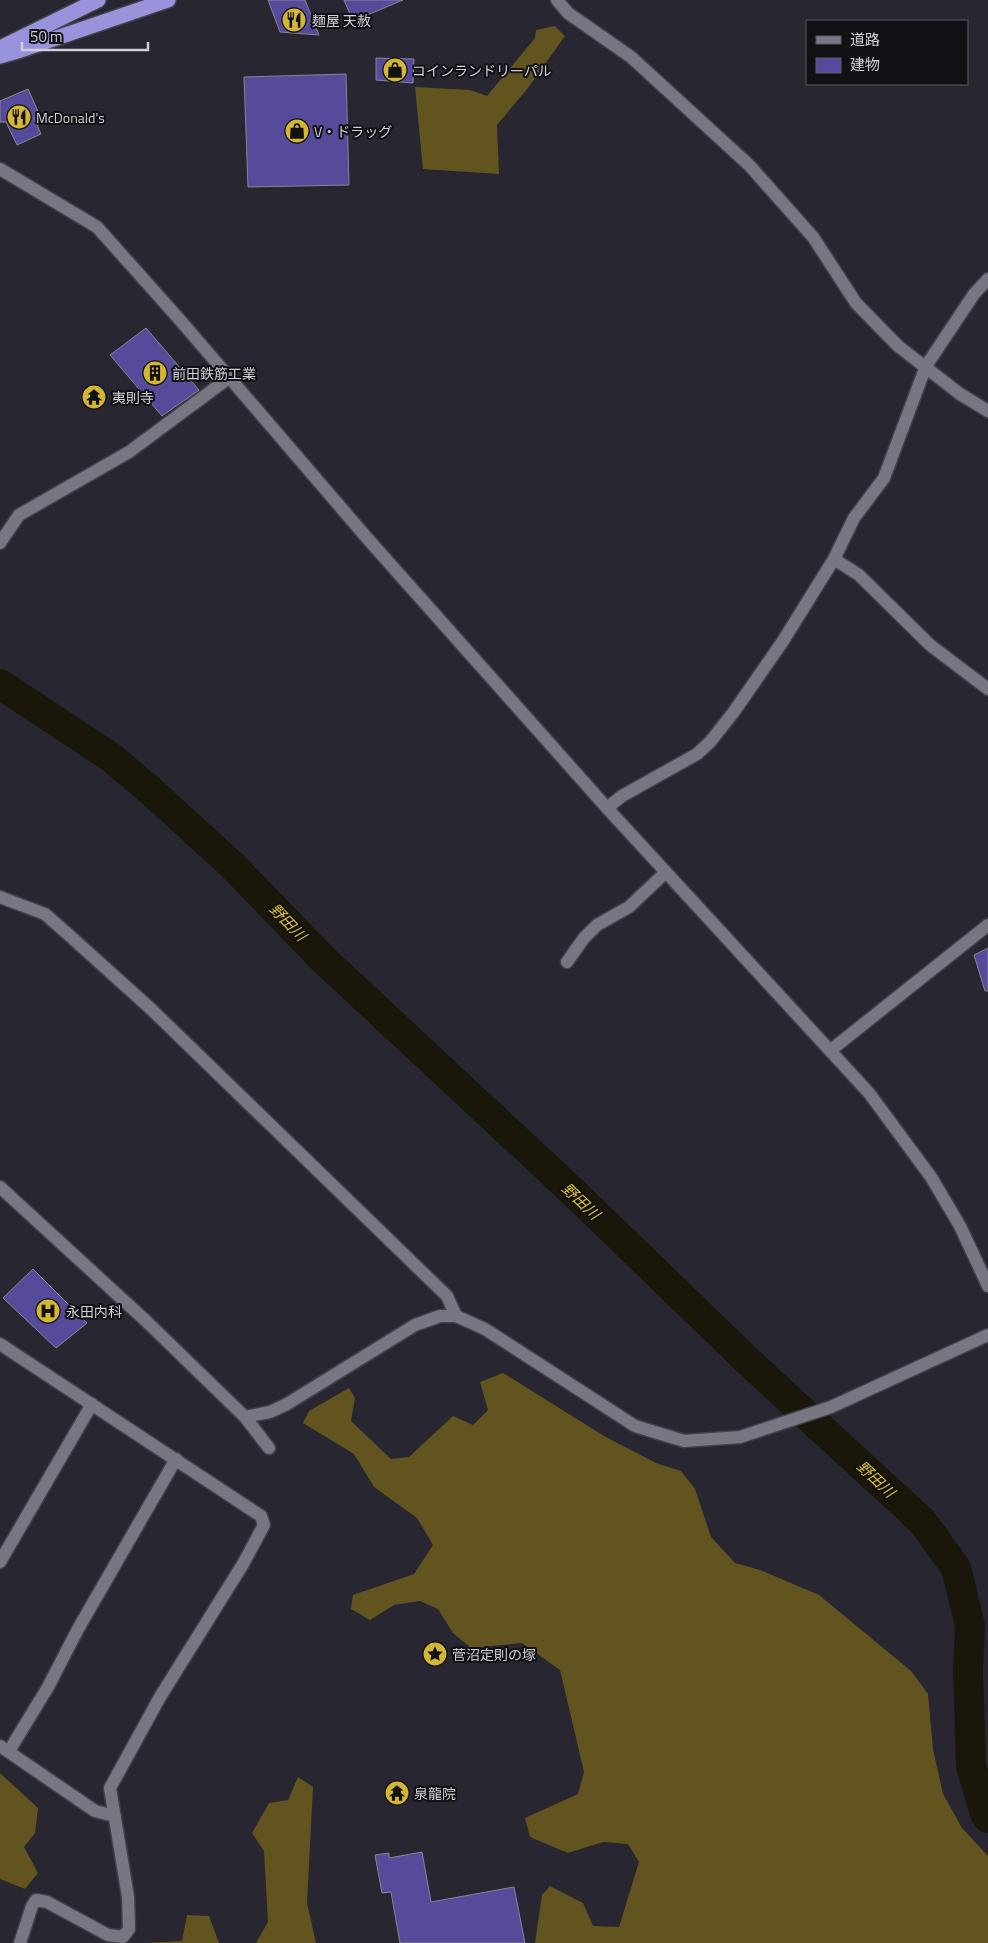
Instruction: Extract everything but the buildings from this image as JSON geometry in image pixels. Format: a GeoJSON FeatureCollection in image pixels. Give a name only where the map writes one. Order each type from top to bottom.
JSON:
{"type":"FeatureCollection","features":[{"type":"Feature","properties":{"kind":"highway"},"geometry":{"type":"LineString","coordinates":[[0,48],[98,0]]}},
{"type":"Feature","properties":{"kind":"highway"},"geometry":{"type":"LineString","coordinates":[[0,56],[168,0]]}},
{"type":"Feature","properties":{"kind":"street"},"geometry":{"type":"LineString","coordinates":[[557,0],[568,12],[631,57],[749,164],[813,237],[856,303],[898,346],[960,394],[988,411]]}},
{"type":"Feature","properties":{"kind":"street"},"geometry":{"type":"LineString","coordinates":[[0,169],[97,227],[607,808],[831,1050],[869,1093],[931,1177],[960,1226],[988,1286]]}},
{"type":"Feature","properties":{"kind":"street"},"geometry":{"type":"LineString","coordinates":[[607,808],[622,796],[696,754],[710,742],[733,713],[783,642],[834,559],[854,518],[884,478],[926,366],[974,294],[988,279]]}},
{"type":"Feature","properties":{"kind":"street"},"geometry":{"type":"LineString","coordinates":[[0,543],[19,515],[129,452],[230,377]]}},
{"type":"Feature","properties":{"kind":"street"},"geometry":{"type":"LineString","coordinates":[[834,559],[859,575],[930,645],[988,689]]}},
{"type":"Feature","properties":{"kind":"street"},"geometry":{"type":"LineString","coordinates":[[567,962],[584,938],[598,925],[629,907],[666,873]]}},
{"type":"Feature","properties":{"kind":"street"},"geometry":{"type":"LineString","coordinates":[[0,897],[45,914],[151,1009],[447,1296],[456,1316]]}},
{"type":"Feature","properties":{"kind":"street"},"geometry":{"type":"LineString","coordinates":[[831,1050],[988,925]]}},
{"type":"Feature","properties":{"kind":"street"},"geometry":{"type":"LineString","coordinates":[[0,1187],[145,1320],[245,1417],[269,1448]]}},
{"type":"Feature","properties":{"kind":"street"},"geometry":{"type":"LineString","coordinates":[[245,1417],[270,1412],[287,1404],[415,1325],[440,1316],[456,1316],[485,1329],[635,1426],[684,1441],[740,1436],[830,1407],[988,1335]]}},
{"type":"Feature","properties":{"kind":"street"},"geometry":{"type":"LineString","coordinates":[[1,1348],[92,1404],[262,1516],[264,1525],[243,1564],[160,1697],[110,1788],[128,1897],[130,1929],[123,1937],[108,1935],[47,1902],[36,1900],[20,1943]]}},
{"type":"Feature","properties":{"kind":"street"},"geometry":{"type":"LineString","coordinates":[[0,1562],[92,1404]]}},
{"type":"Feature","properties":{"kind":"street"},"geometry":{"type":"LineString","coordinates":[[115,1816],[95,1811],[4,1749],[48,1687],[78,1629],[176,1459]]}},
{"type":"Feature","properties":{"kind":"shaded area"},"geometry":{"type":"Polygon","coordinates":[[[555,26],[565,36],[528,88],[497,125],[499,174],[423,169],[415,87],[470,90],[487,96],[535,38],[536,30],[555,26]]]}},
{"type":"Feature","properties":{"kind":"shaded area"},"geometry":{"type":"Polygon","coordinates":[[[503,1373],[604,1436],[656,1463],[681,1471],[695,1489],[711,1537],[735,1563],[760,1570],[819,1595],[911,1671],[928,1694],[933,1749],[943,1794],[962,1828],[988,1856],[988,1943],[535,1943],[542,1895],[550,1886],[583,1903],[593,1926],[619,1927],[639,1862],[628,1844],[603,1842],[568,1853],[530,1837],[525,1818],[578,1794],[584,1772],[560,1670],[522,1643],[471,1648],[453,1633],[438,1609],[420,1601],[394,1605],[370,1620],[351,1609],[353,1595],[414,1574],[433,1545],[417,1518],[374,1487],[354,1454],[303,1423],[309,1411],[349,1388],[355,1398],[351,1421],[391,1459],[409,1457],[453,1416],[473,1425],[488,1410],[480,1382],[503,1373]]]}},
{"type":"Feature","properties":{"kind":"shaded area"},"geometry":{"type":"Polygon","coordinates":[[[0,1773],[38,1808],[35,1833],[24,1847],[38,1873],[25,1889],[0,1879],[0,1773]]]}},
{"type":"Feature","properties":{"kind":"shaded area"},"geometry":{"type":"Polygon","coordinates":[[[298,1777],[313,1787],[307,1903],[316,1943],[256,1943],[268,1922],[264,1851],[252,1833],[269,1803],[288,1800],[298,1777]]]}},
{"type":"Feature","properties":{"kind":"shaded area"},"geometry":{"type":"Polygon","coordinates":[[[187,1915],[209,1916],[219,1943],[144,1943],[182,1941],[187,1915]]]}},
{"type":"Feature","properties":{"kind":"waterway","name":"野田川"},"geometry":{"type":"LineString","coordinates":[[0,684],[112,758],[152,792],[232,865],[323,959],[571,1190],[750,1363],[922,1521],[956,1568],[970,1625],[968,1671],[971,1766],[985,1814],[988,1818]]}},
{"type":"Feature","properties":{"kind":"place","name":"麺屋 天赦"},"geometry":{"type":"Point","coordinates":[294,20]}},
{"type":"Feature","properties":{"kind":"place","name":"コインランドリーパル"},"geometry":{"type":"Point","coordinates":[395,70]}},
{"type":"Feature","properties":{"kind":"place","name":"McDonald's"},"geometry":{"type":"Point","coordinates":[19,117]}},
{"type":"Feature","properties":{"kind":"place","name":"V・ドラッグ"},"geometry":{"type":"Point","coordinates":[297,131]}},
{"type":"Feature","properties":{"kind":"place","name":"前田鉄筋工業"},"geometry":{"type":"Point","coordinates":[155,373]}},
{"type":"Feature","properties":{"kind":"place","name":"夷則寺"},"geometry":{"type":"Point","coordinates":[94,397]}},
{"type":"Feature","properties":{"kind":"place","name":"永田内科"},"geometry":{"type":"Point","coordinates":[48,1311]}},
{"type":"Feature","properties":{"kind":"place","name":"菅沼定則の塚"},"geometry":{"type":"Point","coordinates":[435,1654]}},
{"type":"Feature","properties":{"kind":"place","name":"泉龍院"},"geometry":{"type":"Point","coordinates":[397,1793]}}]}
